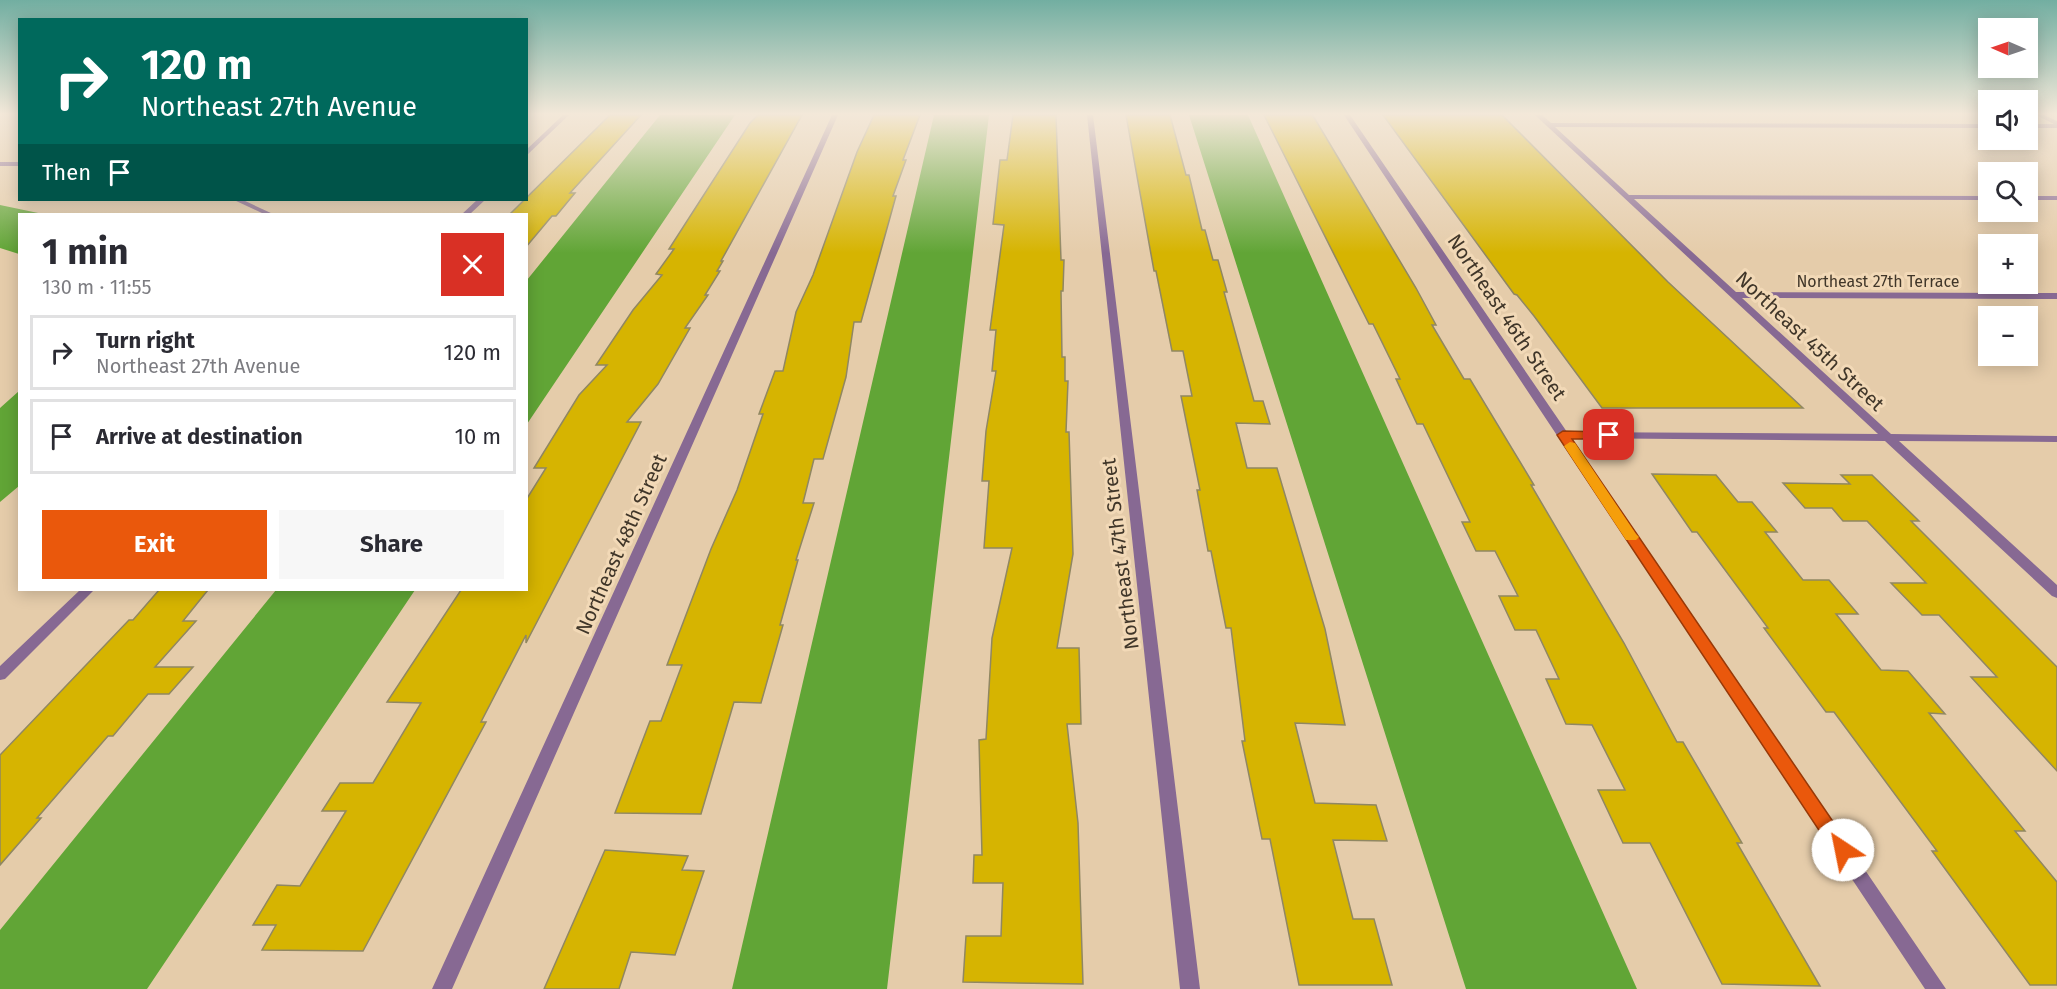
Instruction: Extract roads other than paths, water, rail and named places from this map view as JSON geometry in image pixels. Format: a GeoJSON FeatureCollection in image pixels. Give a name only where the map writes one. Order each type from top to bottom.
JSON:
{"type":"FeatureCollection","features":[{"type":"Feature","properties":{"kind":"street","name":"Northeast 48th Street"},"geometry":{"type":"LineString","coordinates":[[442,989],[814,161]]}},
{"type":"Feature","properties":{"kind":"street","name":"Northeast 47th Street"},"geometry":{"type":"LineString","coordinates":[[1095,161],[1190,989]]}},
{"type":"Feature","properties":{"kind":"street","name":"Northeast 46th Street"},"geometry":{"type":"LineString","coordinates":[[1378,161],[1936,989]]}},
{"type":"Feature","properties":{"kind":"street","name":"Northeast 45th Street"},"geometry":{"type":"LineString","coordinates":[[1589,161],[2057,593]]}},
{"type":"Feature","properties":{"kind":"street"},"geometry":{"type":"LineString","coordinates":[[0,164],[18,164]]}},
{"type":"Feature","properties":{"kind":"street"},"geometry":{"type":"LineString","coordinates":[[1628,197],[1978,198]]}},
{"type":"Feature","properties":{"kind":"street"},"geometry":{"type":"LineString","coordinates":[[2038,198],[2057,198]]}},
{"type":"Feature","properties":{"kind":"street"},"geometry":{"type":"LineString","coordinates":[[240,201],[266,213]]}},
{"type":"Feature","properties":{"kind":"street"},"geometry":{"type":"LineString","coordinates":[[466,213],[480,201]]}},
{"type":"Feature","properties":{"kind":"street","name":"Northeast 27th Terrace"},"geometry":{"type":"LineString","coordinates":[[1734,295],[2057,296]]}},
{"type":"Feature","properties":{"kind":"street"},"geometry":{"type":"LineString","coordinates":[[1563,435],[2057,439]]}},
{"type":"Feature","properties":{"kind":"street"},"geometry":{"type":"LineString","coordinates":[[0,675],[86,591]]}}]}
